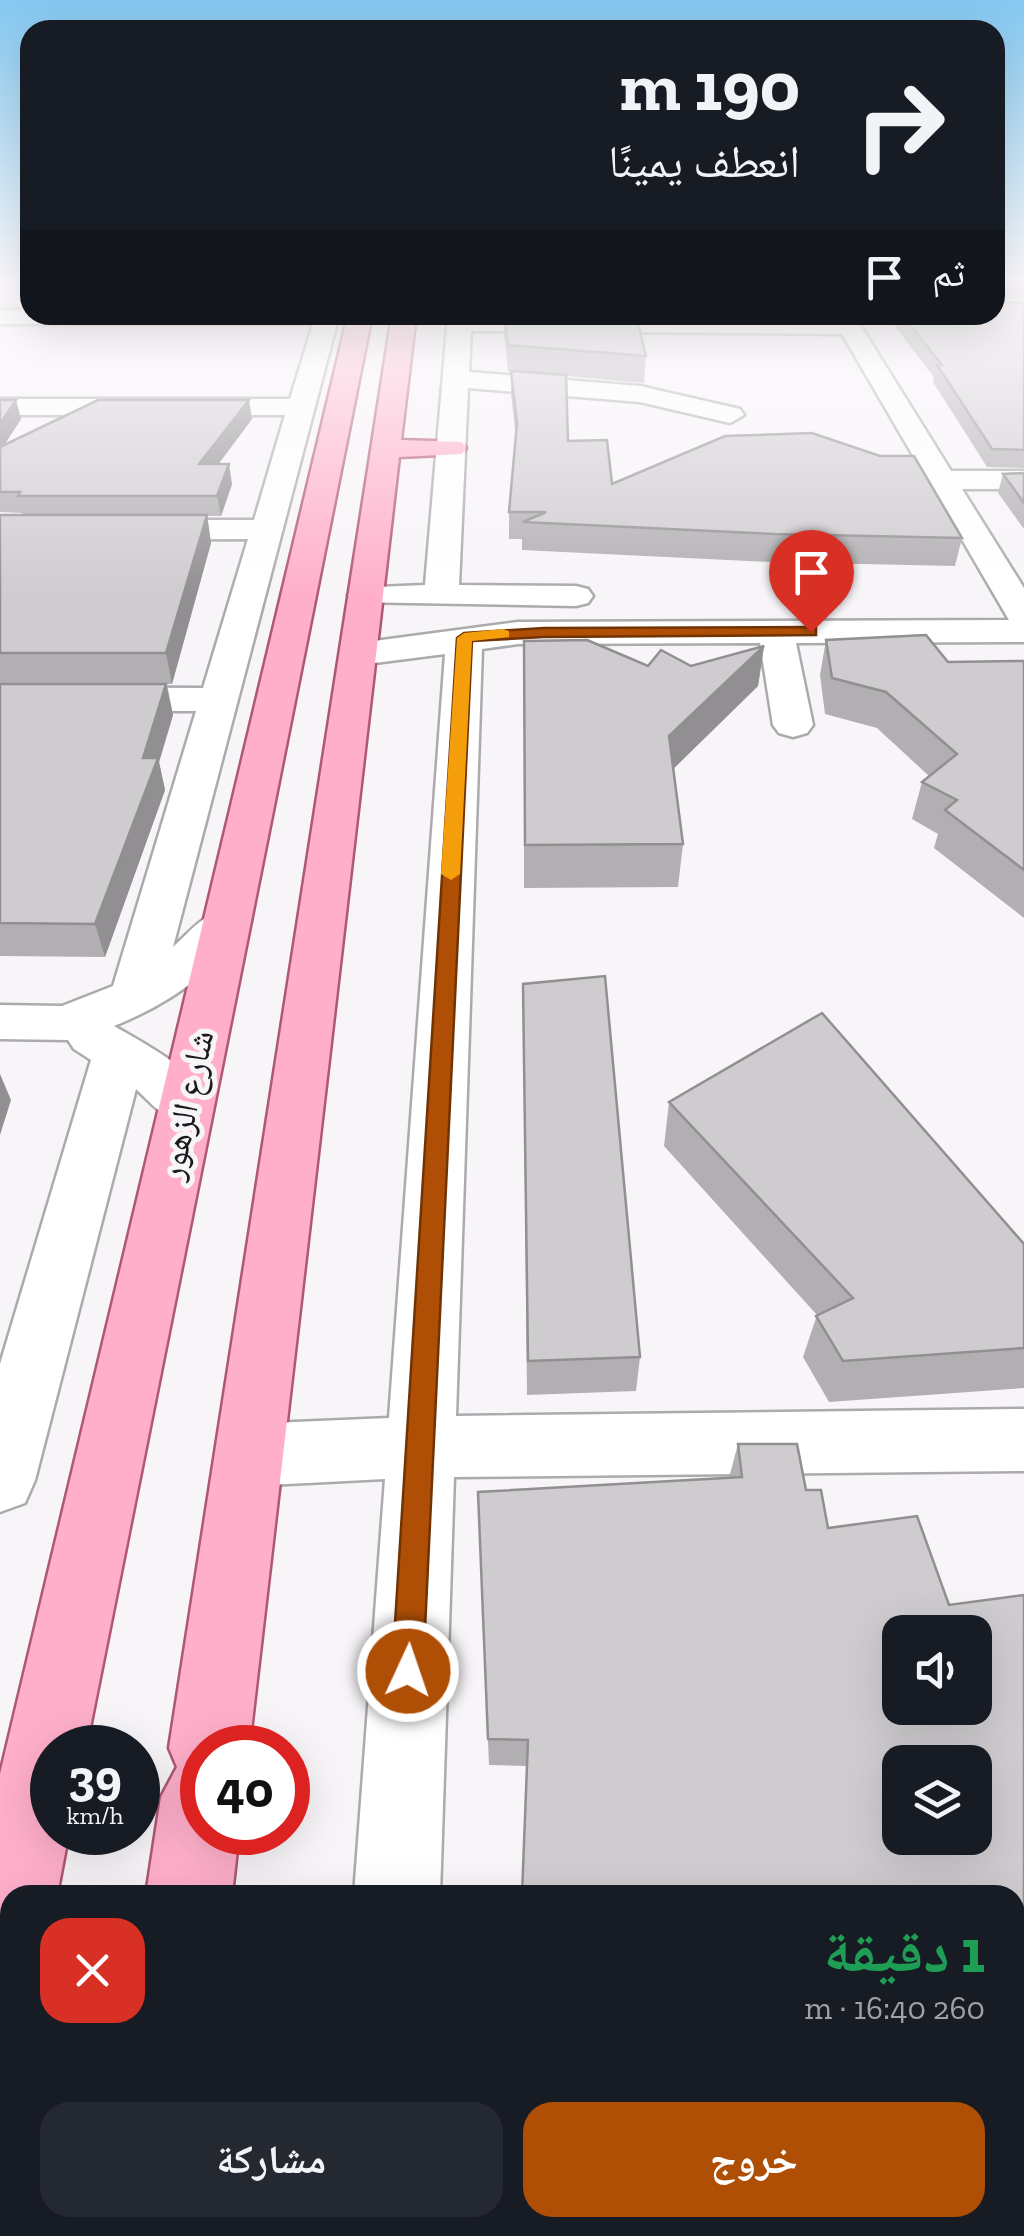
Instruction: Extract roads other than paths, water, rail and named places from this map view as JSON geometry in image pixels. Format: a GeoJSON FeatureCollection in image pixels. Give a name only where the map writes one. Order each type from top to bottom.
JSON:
{"type":"FeatureCollection","features":[{"type":"Feature","properties":{"kind":"main road","name":"شارع الزهور"},"geometry":{"type":"LineString","coordinates":[[16,1885],[224,924],[307,434],[320,386]]}},
{"type":"Feature","properties":{"kind":"main road"},"geometry":{"type":"LineString","coordinates":[[212,1725],[395,386]]}},
{"type":"Feature","properties":{"kind":"main road"},"geometry":{"type":"LineString","coordinates":[[388,449],[452,448]]}},
{"type":"Feature","properties":{"kind":"main road"},"geometry":{"type":"LineString","coordinates":[[190,1885],[194,1855]]}},
{"type":"Feature","properties":{"kind":"street"},"geometry":{"type":"LineString","coordinates":[[397,1885],[453,616],[452,448],[457,386]]}},
{"type":"Feature","properties":{"kind":"street"},"geometry":{"type":"LineString","coordinates":[[553,386],[640,394],[730,415]]}},
{"type":"Feature","properties":{"kind":"street"},"geometry":{"type":"LineString","coordinates":[[885,386],[1021,611]]}},
{"type":"Feature","properties":{"kind":"street"},"geometry":{"type":"LineString","coordinates":[[0,407],[307,434],[267,528],[136,994]]}},
{"type":"Feature","properties":{"kind":"street"},"geometry":{"type":"LineString","coordinates":[[942,480],[1024,480]]}},
{"type":"Feature","properties":{"kind":"street"},"geometry":{"type":"LineString","coordinates":[[0,530],[267,528]]}},
{"type":"Feature","properties":{"kind":"street"},"geometry":{"type":"LineString","coordinates":[[365,595],[544,632],[776,632],[1021,611]]}},
{"type":"Feature","properties":{"kind":"street"},"geometry":{"type":"LineString","coordinates":[[359,654],[453,616],[599,596]]}},
{"type":"Feature","properties":{"kind":"street"},"geometry":{"type":"LineString","coordinates":[[974,598],[1021,611]]}},
{"type":"Feature","properties":{"kind":"street"},"geometry":{"type":"LineString","coordinates":[[776,632],[793,725]]}},
{"type":"Feature","properties":{"kind":"street"},"geometry":{"type":"LineString","coordinates":[[0,699],[219,700]]}},
{"type":"Feature","properties":{"kind":"street"},"geometry":{"type":"LineString","coordinates":[[0,1022],[67,1023],[136,994],[188,964],[224,924]]}},
{"type":"Feature","properties":{"kind":"street"},"geometry":{"type":"LineString","coordinates":[[67,1023],[155,1074],[186,1105]]}},
{"type":"Feature","properties":{"kind":"street"},"geometry":{"type":"LineString","coordinates":[[0,1480],[120,1051]]}},
{"type":"Feature","properties":{"kind":"street"},"geometry":{"type":"LineString","coordinates":[[250,1455],[418,1447],[1024,1440]]}}]}
